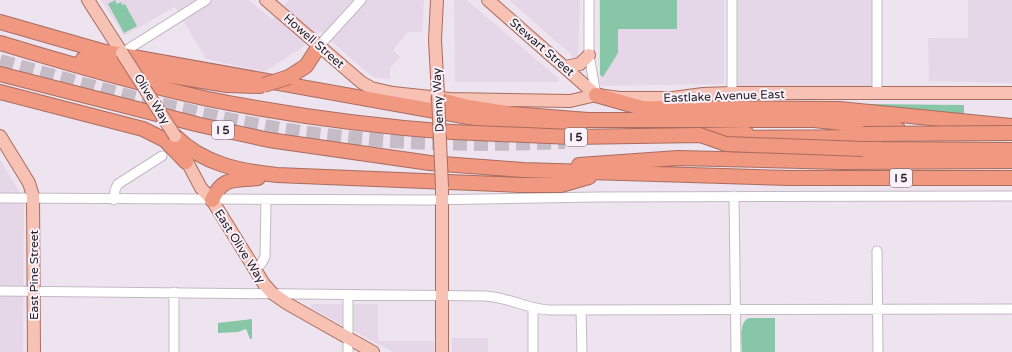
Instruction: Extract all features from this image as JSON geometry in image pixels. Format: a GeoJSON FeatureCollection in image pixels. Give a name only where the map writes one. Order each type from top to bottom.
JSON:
{"type":"FeatureCollection","features":[{"type":"Feature","properties":{"kind":"highway"},"geometry":{"type":"LineString","coordinates":[[0,22],[105,52],[491,121],[642,139]]}},
{"type":"Feature","properties":{"kind":"highway","name":"I 5"},"geometry":{"type":"LineString","coordinates":[[0,43],[128,80],[208,99],[315,117],[401,128],[533,136],[1012,135]]}},
{"type":"Feature","properties":{"kind":"highway"},"geometry":{"type":"LineString","coordinates":[[58,60],[79,58],[154,73],[227,85],[264,85],[289,77],[306,66],[319,46]]}},
{"type":"Feature","properties":{"kind":"highway","name":"I 5"},"geometry":{"type":"LineString","coordinates":[[0,74],[200,125],[268,140],[402,160],[523,170],[602,173],[789,178],[1012,178]]}},
{"type":"Feature","properties":{"kind":"highway"},"geometry":{"type":"LineString","coordinates":[[0,92],[143,129],[165,140],[186,162]]}},
{"type":"Feature","properties":{"kind":"highway"},"geometry":{"type":"LineString","coordinates":[[596,95],[637,107],[646,108],[816,108],[863,111],[1012,126]]}},
{"type":"Feature","properties":{"kind":"highway"},"geometry":{"type":"LineString","coordinates":[[596,95],[613,110],[647,120]]}},
{"type":"Feature","properties":{"kind":"highway"},"geometry":{"type":"LineString","coordinates":[[437,99],[468,107],[512,114],[588,120],[814,120],[866,125],[944,136]]}},
{"type":"Feature","properties":{"kind":"highway"},"geometry":{"type":"LineString","coordinates":[[700,135],[726,144],[863,149],[1012,150]]}},
{"type":"Feature","properties":{"kind":"highway"},"geometry":{"type":"LineString","coordinates":[[565,142],[642,139],[1012,135]]}},
{"type":"Feature","properties":{"kind":"highway"},"geometry":{"type":"LineString","coordinates":[[175,136],[185,147],[215,163],[247,172],[277,175],[520,185],[561,185],[602,173]]}},
{"type":"Feature","properties":{"kind":"highway"},"geometry":{"type":"LineString","coordinates":[[523,170],[671,158],[842,162],[1012,161]]}},
{"type":"Feature","properties":{"kind":"highway"},"geometry":{"type":"LineString","coordinates":[[212,200],[218,188],[223,184],[277,175]]}},
{"type":"Feature","properties":{"kind":"main road","name":"Olive Way"},"geometry":{"type":"LineString","coordinates":[[88,0],[175,136],[186,162],[201,188],[212,200]]}},
{"type":"Feature","properties":{"kind":"main road","name":"Howell Street"},"geometry":{"type":"LineString","coordinates":[[266,0],[361,82],[379,90],[437,99]]}},
{"type":"Feature","properties":{"kind":"main road","name":"Denny Way"},"geometry":{"type":"LineString","coordinates":[[437,0],[435,40],[442,187],[442,352]]}},
{"type":"Feature","properties":{"kind":"main road","name":"Stewart Street"},"geometry":{"type":"LineString","coordinates":[[488,0],[596,95]]}},
{"type":"Feature","properties":{"kind":"main road"},"geometry":{"type":"LineString","coordinates":[[565,67],[580,64],[589,55]]}},
{"type":"Feature","properties":{"kind":"main road","name":"Eastlake Avenue East"},"geometry":{"type":"LineString","coordinates":[[437,99],[570,101],[596,95],[620,98],[673,98],[703,94],[732,93],[1012,93]]}},
{"type":"Feature","properties":{"kind":"main road"},"geometry":{"type":"LineString","coordinates":[[0,136],[29,183],[34,199]]}},
{"type":"Feature","properties":{"kind":"main road","name":"East Pine Street"},"geometry":{"type":"LineString","coordinates":[[34,199],[34,352]]}},
{"type":"Feature","properties":{"kind":"main road","name":"East Olive Way"},"geometry":{"type":"LineString","coordinates":[[212,200],[254,269],[272,293],[288,304],[373,352]]}},
{"type":"Feature","properties":{"kind":"street"},"geometry":{"type":"LineString","coordinates":[[122,53],[206,0]]}},
{"type":"Feature","properties":{"kind":"street"},"geometry":{"type":"LineString","coordinates":[[319,46],[361,0]]}},
{"type":"Feature","properties":{"kind":"street"},"geometry":{"type":"LineString","coordinates":[[589,0],[589,55],[596,95]]}},
{"type":"Feature","properties":{"kind":"street"},"geometry":{"type":"LineString","coordinates":[[732,0],[732,93]]}},
{"type":"Feature","properties":{"kind":"street"},"geometry":{"type":"LineString","coordinates":[[877,0],[877,93]]}},
{"type":"Feature","properties":{"kind":"street"},"geometry":{"type":"LineString","coordinates":[[114,200],[115,190],[118,184],[162,156]]}},
{"type":"Feature","properties":{"kind":"street"},"geometry":{"type":"LineString","coordinates":[[0,198],[266,201],[734,196],[1012,196]]}},
{"type":"Feature","properties":{"kind":"street"},"geometry":{"type":"LineString","coordinates":[[734,196],[736,352]]}},
{"type":"Feature","properties":{"kind":"street"},"geometry":{"type":"LineString","coordinates":[[254,269],[261,264],[264,257],[266,201]]}},
{"type":"Feature","properties":{"kind":"street"},"geometry":{"type":"LineString","coordinates":[[877,251],[878,352]]}},
{"type":"Feature","properties":{"kind":"street"},"geometry":{"type":"LineString","coordinates":[[0,291],[489,296],[532,308],[581,310],[1012,309]]}},
{"type":"Feature","properties":{"kind":"street"},"geometry":{"type":"LineString","coordinates":[[174,292],[174,352]]}},
{"type":"Feature","properties":{"kind":"street"},"geometry":{"type":"LineString","coordinates":[[348,295],[348,352]]}},
{"type":"Feature","properties":{"kind":"street"},"geometry":{"type":"LineString","coordinates":[[532,308],[533,352]]}},
{"type":"Feature","properties":{"kind":"street"},"geometry":{"type":"LineString","coordinates":[[581,310],[582,352]]}},
{"type":"Feature","properties":{"kind":"shaded area"},"geometry":{"type":"Polygon","coordinates":[[[101,0],[249,0],[272,19],[289,0],[424,0],[422,32],[408,32],[393,50],[400,57],[390,68],[390,79],[376,78],[370,75],[320,31],[300,49],[264,72],[206,59],[175,7],[124,36],[101,0]]]}},
{"type":"Feature","properties":{"kind":"shaded area"},"geometry":{"type":"Polygon","coordinates":[[[454,0],[467,0],[559,79],[558,82],[455,82],[454,0]]]}},
{"type":"Feature","properties":{"kind":"shaded area"},"geometry":{"type":"Polygon","coordinates":[[[509,0],[580,0],[578,59],[575,58],[509,0]]]}},
{"type":"Feature","properties":{"kind":"shaded area"},"geometry":{"type":"Polygon","coordinates":[[[599,0],[724,0],[724,84],[600,86],[599,0]]]}},
{"type":"Feature","properties":{"kind":"shaded area"},"geometry":{"type":"Polygon","coordinates":[[[732,0],[877,0],[877,93],[732,93],[732,0]]]}},
{"type":"Feature","properties":{"kind":"shaded area"},"geometry":{"type":"Polygon","coordinates":[[[968,0],[1012,0],[1012,83],[929,81],[928,38],[968,38],[968,0]]]}},
{"type":"Feature","properties":{"kind":"shaded area"},"geometry":{"type":"Polygon","coordinates":[[[0,160],[20,193],[24,205],[23,352],[0,352],[0,160]]]}},
{"type":"Feature","properties":{"kind":"shaded area"},"geometry":{"type":"Polygon","coordinates":[[[311,304],[378,304],[378,341],[434,341],[434,352],[393,352],[311,308],[311,304]]]}},
{"type":"Feature","properties":{"kind":"shaded area"},"geometry":{"type":"Polygon","coordinates":[[[452,338],[488,338],[488,352],[452,352],[452,338]]]}},
{"type":"Feature","properties":{"kind":"green space"},"geometry":{"type":"Polygon","coordinates":[[[115,0],[117,4],[121,2],[122,5],[125,4],[137,26],[124,33],[108,4],[115,0]]]}},
{"type":"Feature","properties":{"kind":"green space"},"geometry":{"type":"Polygon","coordinates":[[[600,0],[677,0],[677,29],[618,29],[618,53],[603,77],[600,75],[600,0]]]}},
{"type":"Feature","properties":{"kind":"green space"},"geometry":{"type":"Polygon","coordinates":[[[866,104],[964,105],[964,116],[865,106],[866,104]]]}},
{"type":"Feature","properties":{"kind":"green space"},"geometry":{"type":"Polygon","coordinates":[[[749,318],[775,318],[775,352],[742,352],[742,328],[743,324],[749,318]]]}},
{"type":"Feature","properties":{"kind":"green space"},"geometry":{"type":"Polygon","coordinates":[[[252,319],[252,339],[250,339],[246,329],[238,332],[218,333],[218,323],[252,319]]]}},
{"type":"Feature","properties":{"kind":"tunnel"},"geometry":{"type":"LineString","coordinates":[[0,61],[153,102],[231,120],[309,133],[405,142],[469,144],[565,142]]}}]}
